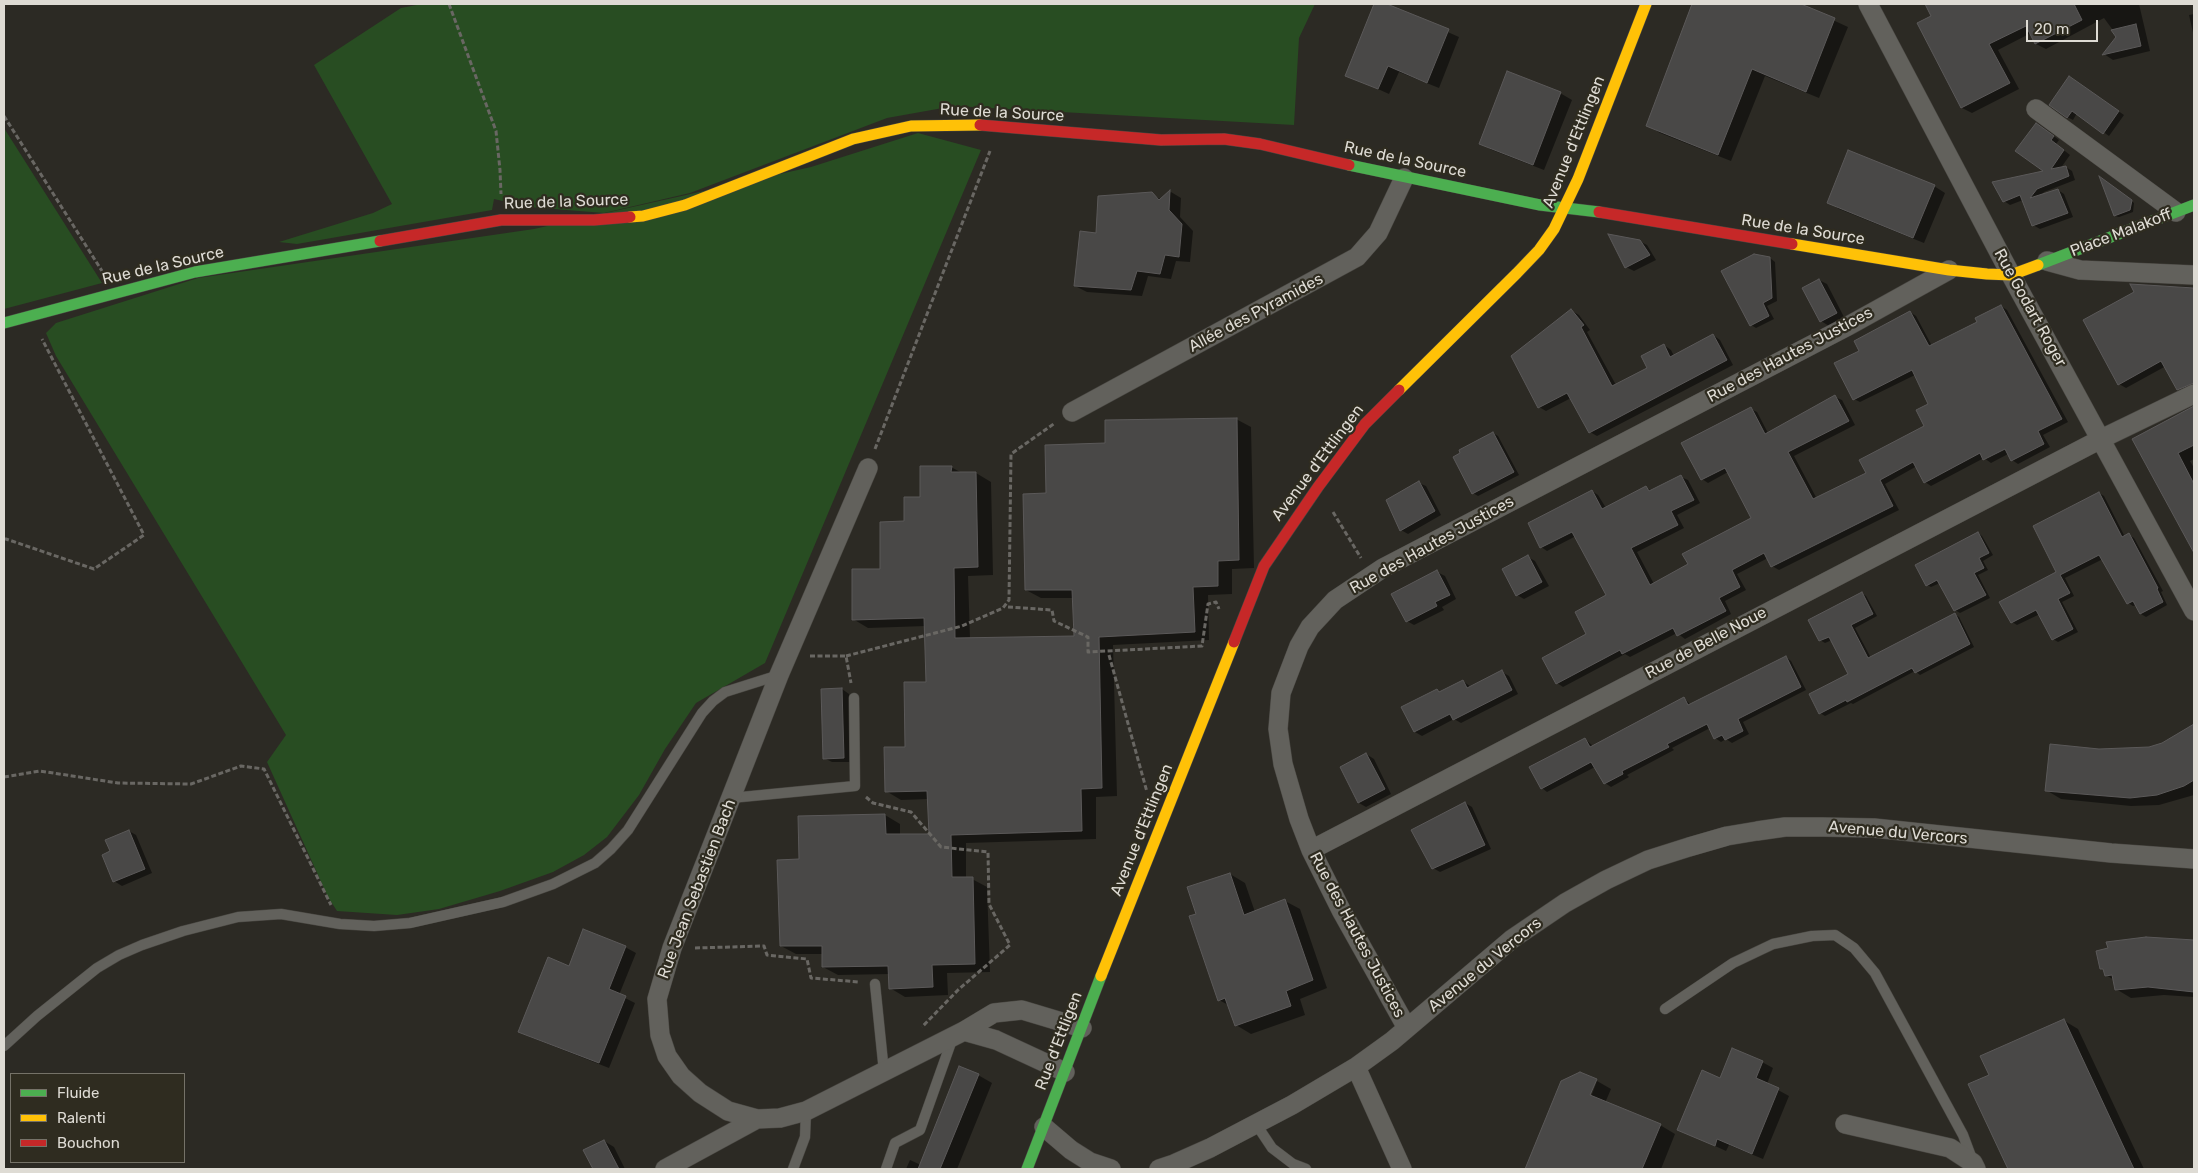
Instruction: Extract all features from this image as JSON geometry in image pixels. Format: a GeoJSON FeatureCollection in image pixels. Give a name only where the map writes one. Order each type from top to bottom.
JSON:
{"type":"FeatureCollection","features":[{"type":"Feature","properties":{"kind":"street","name":"Avenue d'Ettlingen"},"geometry":{"type":"LineString","coordinates":[[1105,966],[1264,566],[1318,486],[1365,424],[1539,250],[1554,229],[1578,179],[1646,4]]}},
{"type":"Feature","properties":{"kind":"street","name":"Rue Godart Roger"},"geometry":{"type":"LineString","coordinates":[[1868,4],[2011,275],[2194,611]]}},
{"type":"Feature","properties":{"kind":"street"},"geometry":{"type":"LineString","coordinates":[[2036,109],[2176,212]]}},
{"type":"Feature","properties":{"kind":"street","name":"Rue de la Source"},"geometry":{"type":"LineString","coordinates":[[4,323],[195,272],[501,220],[594,220],[643,216],[684,205],[853,139],[910,126],[965,124],[1160,140],[1224,139],[1260,144],[1404,178],[1565,209],[1616,215],[1948,270],[2011,275]]}},
{"type":"Feature","properties":{"kind":"street","name":"Allée des Pyramides"},"geometry":{"type":"LineString","coordinates":[[1072,412],[1357,257],[1378,233],[1404,178]]}},
{"type":"Feature","properties":{"kind":"street","name":"Place Malakoff"},"geometry":{"type":"LineString","coordinates":[[2011,275],[2194,205]]}},
{"type":"Feature","properties":{"kind":"street","name":"Place Malakoff"},"geometry":{"type":"LineString","coordinates":[[2047,262],[2080,270],[2194,275]]}},
{"type":"Feature","properties":{"kind":"street","name":"Rue des Hautes Justices"},"geometry":{"type":"LineString","coordinates":[[1407,1028],[1341,910],[1311,850],[1299,820],[1279,748],[1278,712],[1281,692],[1299,646],[1316,620],[1335,600],[1383,568],[1839,330],[1948,270]]}},
{"type":"Feature","properties":{"kind":"street","name":"Rue de Belle Noue"},"geometry":{"type":"LineString","coordinates":[[1311,850],[2101,439],[2194,394]]}},
{"type":"Feature","properties":{"kind":"street","name":"Rue Jean Sebastien Bach"},"geometry":{"type":"LineString","coordinates":[[868,468],[787,657],[672,948],[657,999],[660,1035],[667,1056],[681,1076],[712,1102],[741,1116],[757,1119],[780,1118],[806,1111],[959,1034],[994,1013],[1022,1010],[1082,1028]]}},
{"type":"Feature","properties":{"kind":"street","name":"Avenue du Vercors"},"geometry":{"type":"LineString","coordinates":[[1159,1169],[1174,1164],[1256,1124],[1292,1105],[1356,1066],[1407,1028],[1512,939],[1566,903],[1648,860],[1727,836],[1785,827],[1874,828],[2111,853],[2194,859]]}},
{"type":"Feature","properties":{"kind":"street","name":"Rue d'Ettligen"},"geometry":{"type":"LineString","coordinates":[[1027,1169],[1105,966]]}},
{"type":"Feature","properties":{"kind":"street"},"geometry":{"type":"LineString","coordinates":[[959,1034],[996,1040],[1064,1072]]}},
{"type":"Feature","properties":{"kind":"street"},"geometry":{"type":"LineString","coordinates":[[1356,1066],[1402,1169]]}},
{"type":"Feature","properties":{"kind":"street"},"geometry":{"type":"LineString","coordinates":[[665,1169],[757,1119]]}},
{"type":"Feature","properties":{"kind":"street"},"geometry":{"type":"LineString","coordinates":[[1845,1124],[1950,1148],[1975,1166]]}},
{"type":"Feature","properties":{"kind":"street"},"geometry":{"type":"LineString","coordinates":[[1044,1127],[1071,1150],[1090,1162],[1111,1169]]}},
{"type":"Feature","properties":{"kind":"lane"},"geometry":{"type":"LineString","coordinates":[[4,1046],[78,982],[119,955],[183,931],[238,917],[281,914],[340,924],[374,926],[410,923],[503,902],[553,884],[595,863],[628,830],[702,713],[714,701],[725,692],[780,675]]}},
{"type":"Feature","properties":{"kind":"lane"},"geometry":{"type":"LineString","coordinates":[[731,798],[855,786],[854,698]]}},
{"type":"Feature","properties":{"kind":"lane"},"geometry":{"type":"LineString","coordinates":[[1665,1009],[1733,963],[1773,944],[1812,936],[1835,935],[1854,948],[1875,973],[1963,1135],[1975,1166]]}},
{"type":"Feature","properties":{"kind":"lane"},"geometry":{"type":"LineString","coordinates":[[875,984],[884,1072]]}},
{"type":"Feature","properties":{"kind":"lane"},"geometry":{"type":"LineString","coordinates":[[886,1169],[895,1143],[920,1130],[959,1034]]}},
{"type":"Feature","properties":{"kind":"lane"},"geometry":{"type":"LineString","coordinates":[[793,1169],[805,1137],[806,1111]]}},
{"type":"Feature","properties":{"kind":"lane"},"geometry":{"type":"LineString","coordinates":[[1256,1124],[1272,1148],[1293,1164],[1306,1169]]}},
{"type":"Feature","properties":{"kind":"path"},"geometry":{"type":"LineString","coordinates":[[449,4],[496,131],[500,170],[501,220]]}},
{"type":"Feature","properties":{"kind":"path"},"geometry":{"type":"LineString","coordinates":[[4,116],[106,278],[113,294]]}},
{"type":"Feature","properties":{"kind":"path"},"geometry":{"type":"LineString","coordinates":[[868,468],[999,128]]}},
{"type":"Feature","properties":{"kind":"path"},"geometry":{"type":"LineString","coordinates":[[4,540],[6,539],[94,568],[144,535],[30,316]]}},
{"type":"Feature","properties":{"kind":"path"},"geometry":{"type":"LineString","coordinates":[[787,657],[846,656],[962,626],[1002,608],[1009,600],[1011,454],[1072,412]]}},
{"type":"Feature","properties":{"kind":"path"},"geometry":{"type":"LineString","coordinates":[[1334,514],[1364,562]]}},
{"type":"Feature","properties":{"kind":"path"},"geometry":{"type":"LineString","coordinates":[[1008,607],[1052,610],[1054,621],[1088,638],[1088,652],[1202,646],[1208,604],[1216,602],[1220,610]]}},
{"type":"Feature","properties":{"kind":"path"},"geometry":{"type":"LineString","coordinates":[[1109,655],[1148,796]]}},
{"type":"Feature","properties":{"kind":"path"},"geometry":{"type":"LineString","coordinates":[[846,656],[854,698]]}},
{"type":"Feature","properties":{"kind":"path"},"geometry":{"type":"LineString","coordinates":[[4,777],[40,771],[118,784],[191,784],[240,766],[264,769],[340,924]]}},
{"type":"Feature","properties":{"kind":"path"},"geometry":{"type":"LineString","coordinates":[[855,786],[873,803],[912,812],[940,847],[988,852],[989,904],[1010,945],[958,990],[918,1031]]}},
{"type":"Feature","properties":{"kind":"path"},"geometry":{"type":"LineString","coordinates":[[672,948],[764,946],[767,955],[807,959],[811,978],[875,984]]}},
{"type":"Feature","properties":{"kind":"green space"},"geometry":{"type":"Polygon","coordinates":[[[422,4],[1315,4],[1299,38],[1294,125],[954,106],[887,118],[690,193],[604,213],[529,207],[494,199],[492,210],[297,244],[279,242],[373,213],[392,204],[314,65],[401,8],[422,4]]]}},
{"type":"Feature","properties":{"kind":"green space"},"geometry":{"type":"Polygon","coordinates":[[[4,128],[102,283],[4,309],[4,128]]]}},
{"type":"Feature","properties":{"kind":"green space"},"geometry":{"type":"Polygon","coordinates":[[[918,133],[981,150],[765,663],[696,703],[665,749],[639,795],[607,837],[584,855],[553,872],[500,891],[439,909],[397,915],[337,911],[328,897],[267,762],[286,735],[56,356],[46,333],[56,323],[198,278],[534,229],[811,167],[918,133]]]}},
{"type":"Feature","properties":{"kind":"building"},"geometry":{"type":"Polygon","coordinates":[[[1374,4],[1387,4],[1449,29],[1427,83],[1388,66],[1378,89],[1345,76],[1374,4]]]}},
{"type":"Feature","properties":{"kind":"building"},"geometry":{"type":"Polygon","coordinates":[[[1692,4],[1801,4],[1835,18],[1806,92],[1752,69],[1718,155],[1646,126],[1692,4]]]}},
{"type":"Feature","properties":{"kind":"building"},"geometry":{"type":"Polygon","coordinates":[[[1925,4],[2074,4],[2082,20],[2035,44],[2026,26],[1989,44],[2010,83],[1961,108],[1917,23],[1931,16],[1925,4]]]}},
{"type":"Feature","properties":{"kind":"building"},"geometry":{"type":"Polygon","coordinates":[[[2136,24],[2141,46],[2102,55],[2116,37],[2111,30],[2136,24]]]}},
{"type":"Feature","properties":{"kind":"building"},"geometry":{"type":"Polygon","coordinates":[[[1507,71],[1561,92],[1533,165],[1479,144],[1507,71]]]}},
{"type":"Feature","properties":{"kind":"building"},"geometry":{"type":"Polygon","coordinates":[[[2069,76],[2119,111],[2103,134],[2072,111],[2067,118],[2049,105],[2069,76]]]}},
{"type":"Feature","properties":{"kind":"building"},"geometry":{"type":"Polygon","coordinates":[[[2036,123],[2054,136],[2051,140],[2064,150],[2051,169],[2066,166],[2069,176],[2037,189],[2030,198],[2058,189],[2068,213],[2032,226],[2020,195],[2003,202],[1992,182],[2043,171],[2015,151],[2036,123]]]}},
{"type":"Feature","properties":{"kind":"building"},"geometry":{"type":"Polygon","coordinates":[[[1848,150],[1935,185],[1913,238],[1827,203],[1848,150]]]}},
{"type":"Feature","properties":{"kind":"building"},"geometry":{"type":"Polygon","coordinates":[[[2099,176],[2132,200],[2130,210],[2114,216],[2099,176]]]}},
{"type":"Feature","properties":{"kind":"building"},"geometry":{"type":"Polygon","coordinates":[[[1170,190],[1169,210],[1182,224],[1179,257],[1165,255],[1160,274],[1137,271],[1131,290],[1074,286],[1080,231],[1096,233],[1098,196],[1152,192],[1159,200],[1170,190]]]}},
{"type":"Feature","properties":{"kind":"building"},"geometry":{"type":"Polygon","coordinates":[[[1608,234],[1640,240],[1650,255],[1625,268],[1608,234]]]}},
{"type":"Feature","properties":{"kind":"building"},"geometry":{"type":"Polygon","coordinates":[[[1754,254],[1770,257],[1772,298],[1763,303],[1769,316],[1750,326],[1721,271],[1754,254]]]}},
{"type":"Feature","properties":{"kind":"building"},"geometry":{"type":"Polygon","coordinates":[[[1819,279],[1837,313],[1820,322],[1802,288],[1819,279]]]}},
{"type":"Feature","properties":{"kind":"building"},"geometry":{"type":"Polygon","coordinates":[[[2130,284],[2194,288],[2194,383],[2177,390],[2161,361],[2118,385],[2083,320],[2134,292],[2130,284]]]}},
{"type":"Feature","properties":{"kind":"building"},"geometry":{"type":"Polygon","coordinates":[[[2001,305],[2062,419],[2038,431],[2044,444],[2011,461],[2005,449],[1983,460],[1980,453],[1924,483],[1913,462],[1880,480],[1893,506],[1771,567],[1764,553],[1732,570],[1740,587],[1719,598],[1726,611],[1677,636],[1673,628],[1622,654],[1620,650],[1556,684],[1542,658],[1586,634],[1575,612],[1606,595],[1572,532],[1540,548],[1528,523],[1592,490],[1602,509],[1646,486],[1649,491],[1681,475],[1694,500],[1671,511],[1678,525],[1631,548],[1650,585],[1688,564],[1682,554],[1751,518],[1725,468],[1701,480],[1681,443],[1751,407],[1765,434],[1835,395],[1849,421],[1788,452],[1813,499],[1866,473],[1859,460],[1924,426],[1916,410],[1928,404],[1912,370],[1853,400],[1834,363],[1859,351],[1854,341],[1910,311],[1929,346],[1977,322],[1975,318],[2001,305]]]}},
{"type":"Feature","properties":{"kind":"building"},"geometry":{"type":"Polygon","coordinates":[[[1571,309],[1584,325],[1581,327],[1612,386],[1647,368],[1641,356],[1664,344],[1670,357],[1713,334],[1727,360],[1589,433],[1567,393],[1538,408],[1511,356],[1571,309]]]}},
{"type":"Feature","properties":{"kind":"building"},"geometry":{"type":"Polygon","coordinates":[[[2194,406],[2194,445],[2178,453],[2194,484],[2194,553],[2132,439],[2194,406]]]}},
{"type":"Feature","properties":{"kind":"building"},"geometry":{"type":"Polygon","coordinates":[[[1237,418],[1239,560],[1218,561],[1218,586],[1193,587],[1195,632],[1099,637],[1102,788],[1081,789],[1082,831],[951,835],[952,877],[973,877],[975,964],[932,965],[933,987],[889,989],[888,966],[822,967],[822,946],[780,946],[777,860],[799,859],[798,816],[885,814],[886,834],[929,834],[927,791],[885,792],[884,747],[905,747],[904,682],[926,682],[924,618],[852,620],[852,569],[880,569],[880,522],[904,521],[904,497],[920,497],[920,466],[952,466],[951,472],[976,472],[978,567],[954,568],[955,638],[1074,636],[1072,590],[1025,590],[1023,494],[1046,493],[1045,445],[1105,443],[1105,420],[1237,418]]]}},
{"type":"Feature","properties":{"kind":"building"},"geometry":{"type":"Polygon","coordinates":[[[1493,432],[1514,472],[1472,494],[1453,457],[1460,453],[1459,450],[1493,432]]]}},
{"type":"Feature","properties":{"kind":"building"},"geometry":{"type":"Polygon","coordinates":[[[1419,481],[1435,511],[1400,531],[1386,500],[1419,481]]]}},
{"type":"Feature","properties":{"kind":"building"},"geometry":{"type":"Polygon","coordinates":[[[2099,492],[2122,537],[2129,533],[2158,588],[2163,602],[2140,614],[2133,601],[2127,604],[2099,555],[2060,575],[2070,593],[2058,599],[2073,629],[2052,640],[2036,610],[2011,623],[1999,602],[2056,572],[2033,526],[2099,492]]]}},
{"type":"Feature","properties":{"kind":"building"},"geometry":{"type":"Polygon","coordinates":[[[1978,532],[1989,553],[1979,558],[1984,568],[1974,573],[1986,595],[1954,611],[1937,580],[1926,586],[1915,565],[1978,532]]]}},
{"type":"Feature","properties":{"kind":"building"},"geometry":{"type":"Polygon","coordinates":[[[1528,555],[1542,582],[1516,596],[1502,569],[1528,555]]]}},
{"type":"Feature","properties":{"kind":"building"},"geometry":{"type":"Polygon","coordinates":[[[1437,570],[1450,595],[1435,602],[1437,606],[1406,622],[1391,594],[1437,570]]]}},
{"type":"Feature","properties":{"kind":"building"},"geometry":{"type":"Polygon","coordinates":[[[1862,592],[1873,614],[1851,625],[1868,658],[1955,613],[1970,644],[1915,673],[1912,668],[1847,702],[1846,700],[1819,714],[1809,694],[1848,674],[1829,637],[1819,641],[1808,620],[1862,592]]]}},
{"type":"Feature","properties":{"kind":"building"},"geometry":{"type":"Polygon","coordinates":[[[1786,656],[1801,687],[1738,719],[1743,731],[1725,740],[1722,735],[1714,739],[1707,724],[1667,744],[1669,747],[1622,771],[1623,774],[1604,784],[1591,762],[1541,789],[1529,767],[1585,738],[1590,747],[1684,697],[1688,705],[1786,656]]]}},
{"type":"Feature","properties":{"kind":"building"},"geometry":{"type":"Polygon","coordinates":[[[1502,670],[1512,690],[1453,720],[1450,714],[1414,732],[1401,707],[1437,689],[1439,692],[1463,680],[1467,688],[1502,670]]]}},
{"type":"Feature","properties":{"kind":"building"},"geometry":{"type":"Polygon","coordinates":[[[842,688],[844,758],[823,759],[821,689],[842,688]]]}},
{"type":"Feature","properties":{"kind":"building"},"geometry":{"type":"Polygon","coordinates":[[[2194,724],[2194,780],[2184,786],[2157,795],[2130,798],[2045,791],[2050,744],[2099,749],[2149,747],[2162,743],[2194,724]]]}},
{"type":"Feature","properties":{"kind":"building"},"geometry":{"type":"Polygon","coordinates":[[[1366,753],[1385,789],[1358,803],[1340,767],[1366,753]]]}},
{"type":"Feature","properties":{"kind":"building"},"geometry":{"type":"Polygon","coordinates":[[[1465,802],[1485,845],[1432,869],[1411,830],[1465,802]]]}},
{"type":"Feature","properties":{"kind":"building"},"geometry":{"type":"Polygon","coordinates":[[[129,830],[145,869],[113,882],[102,855],[110,851],[105,840],[129,830]]]}},
{"type":"Feature","properties":{"kind":"building"},"geometry":{"type":"Polygon","coordinates":[[[1230,873],[1244,915],[1285,899],[1313,980],[1286,991],[1291,1006],[1235,1026],[1225,998],[1218,1001],[1189,916],[1196,914],[1187,887],[1230,873]]]}},
{"type":"Feature","properties":{"kind":"building"},"geometry":{"type":"Polygon","coordinates":[[[583,929],[626,946],[609,989],[626,996],[599,1063],[518,1032],[548,957],[569,966],[583,929]]]}},
{"type":"Feature","properties":{"kind":"building"},"geometry":{"type":"Polygon","coordinates":[[[2146,937],[2194,940],[2194,992],[2148,987],[2115,990],[2112,975],[2105,976],[2103,969],[2100,969],[2096,951],[2108,948],[2106,942],[2146,937]]]}},
{"type":"Feature","properties":{"kind":"building"},"geometry":{"type":"Polygon","coordinates":[[[2064,1019],[2134,1169],[2008,1169],[1968,1084],[1989,1075],[1980,1056],[2064,1019]]]}},
{"type":"Feature","properties":{"kind":"building"},"geometry":{"type":"Polygon","coordinates":[[[1732,1048],[1763,1061],[1756,1078],[1779,1088],[1752,1154],[1717,1139],[1715,1146],[1677,1130],[1702,1070],[1720,1078],[1732,1048]]]}},
{"type":"Feature","properties":{"kind":"building"},"geometry":{"type":"Polygon","coordinates":[[[959,1066],[979,1074],[940,1169],[918,1169],[959,1066]]]}},
{"type":"Feature","properties":{"kind":"building"},"geometry":{"type":"Polygon","coordinates":[[[1580,1072],[1597,1079],[1590,1095],[1661,1124],[1642,1169],[1525,1169],[1561,1081],[1580,1072]]]}},
{"type":"Feature","properties":{"kind":"building"},"geometry":{"type":"Polygon","coordinates":[[[604,1140],[619,1169],[593,1169],[583,1150],[604,1140]]]}},
{"type":"Feature","properties":{"kind":"traffic: fast"},"geometry":{"type":"LineString","coordinates":[[1349,165],[1540,205],[1599,212]]}},
{"type":"Feature","properties":{"kind":"traffic: fast"},"geometry":{"type":"LineString","coordinates":[[2038,265],[2194,205]]}},
{"type":"Feature","properties":{"kind":"traffic: fast"},"geometry":{"type":"LineString","coordinates":[[4,323],[195,272],[380,241]]}},
{"type":"Feature","properties":{"kind":"traffic: fast"},"geometry":{"type":"LineString","coordinates":[[1027,1169],[1101,976]]}},
{"type":"Feature","properties":{"kind":"traffic: slow"},"geometry":{"type":"LineString","coordinates":[[1399,390],[1517,273],[1539,250],[1554,229],[1578,179],[1646,4]]}},
{"type":"Feature","properties":{"kind":"traffic: slow"},"geometry":{"type":"LineString","coordinates":[[630,217],[643,216],[685,205],[853,139],[911,126],[980,125]]}},
{"type":"Feature","properties":{"kind":"traffic: slow"},"geometry":{"type":"LineString","coordinates":[[1792,244],[1949,270],[1987,274],[2011,275],[2038,265]]}},
{"type":"Feature","properties":{"kind":"traffic: slow"},"geometry":{"type":"LineString","coordinates":[[1101,976],[1234,642]]}},
{"type":"Feature","properties":{"kind":"traffic: jam"},"geometry":{"type":"LineString","coordinates":[[980,125],[1161,140],[1224,139],[1260,144],[1349,165]]}},
{"type":"Feature","properties":{"kind":"traffic: jam"},"geometry":{"type":"LineString","coordinates":[[1599,212],[1792,244]]}},
{"type":"Feature","properties":{"kind":"traffic: jam"},"geometry":{"type":"LineString","coordinates":[[380,241],[501,220],[594,220],[630,217]]}},
{"type":"Feature","properties":{"kind":"traffic: jam"},"geometry":{"type":"LineString","coordinates":[[1234,642],[1264,566],[1318,487],[1365,424],[1399,390]]}}]}
